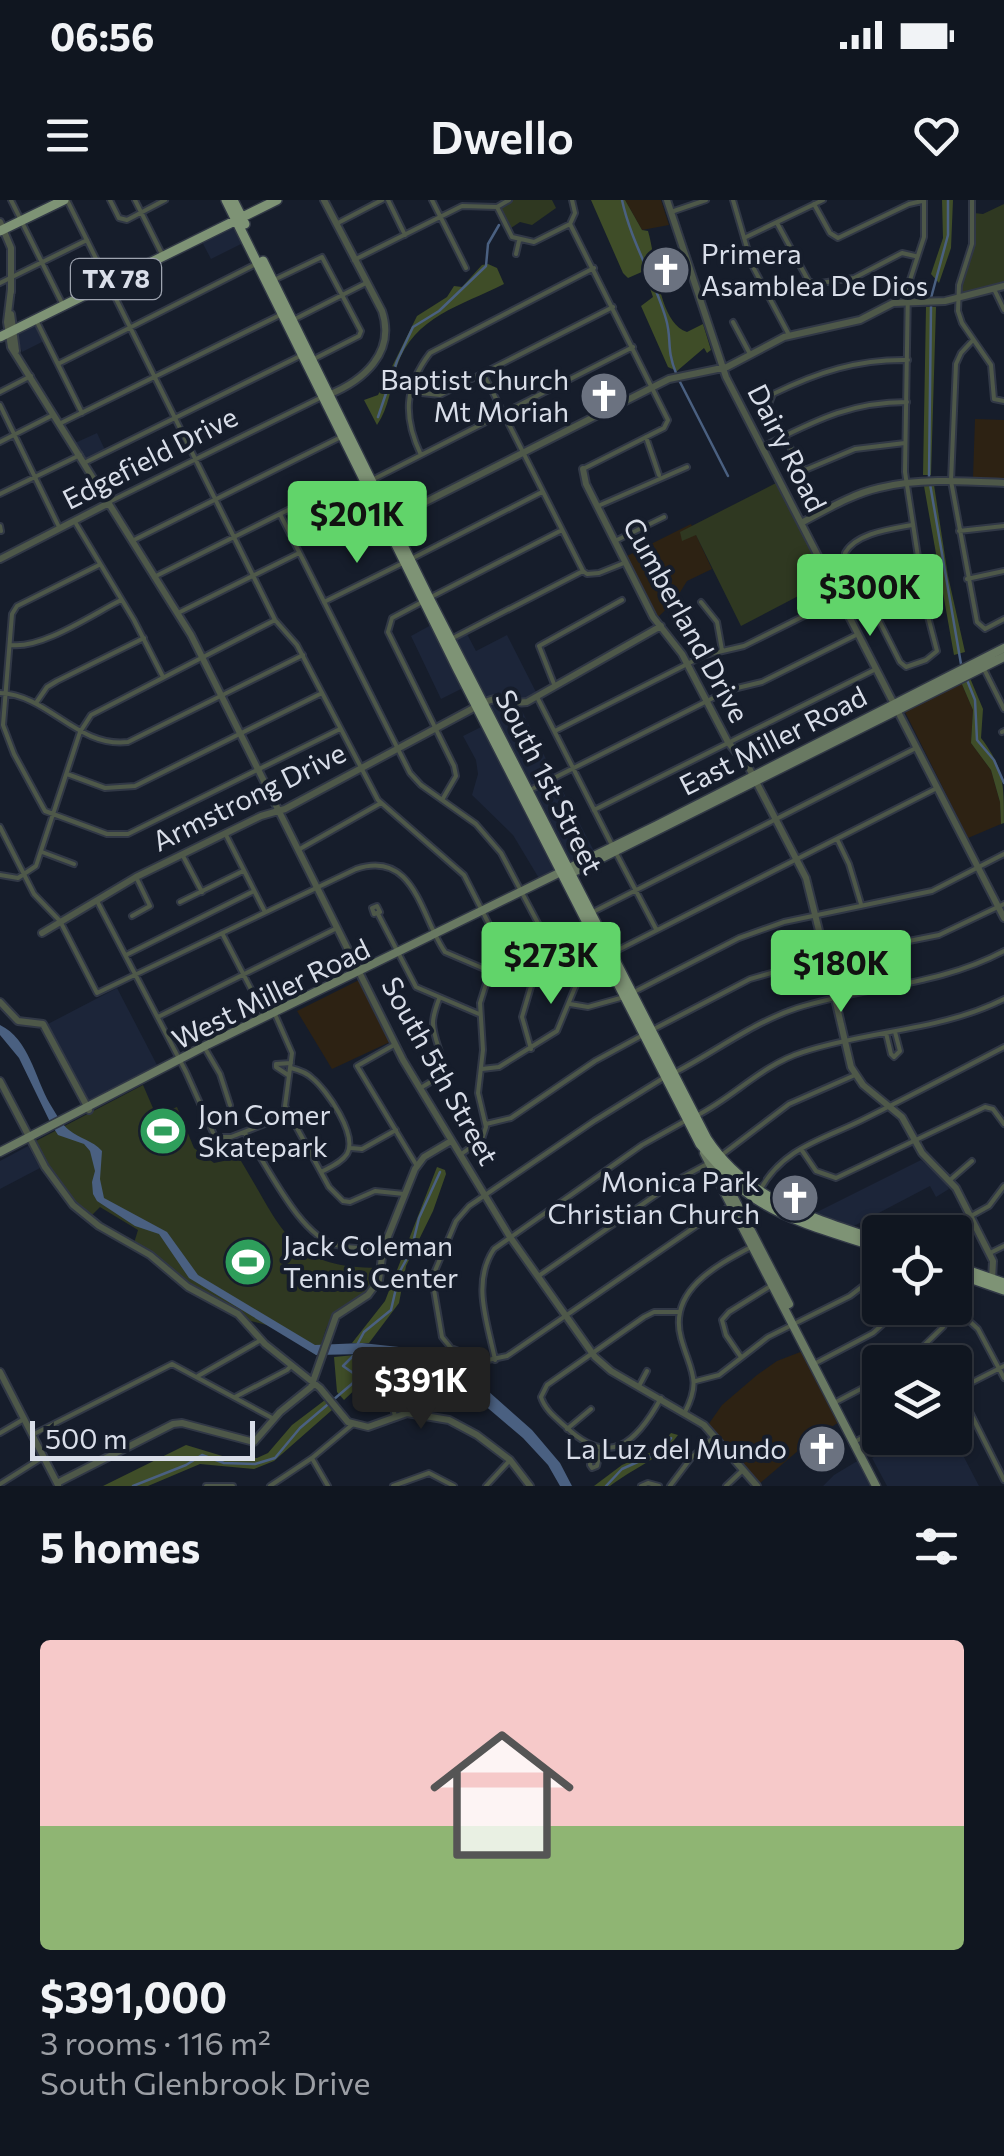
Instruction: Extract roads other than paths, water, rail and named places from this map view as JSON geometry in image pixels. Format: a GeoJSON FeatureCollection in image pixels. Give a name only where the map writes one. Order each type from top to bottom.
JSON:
{"type":"FeatureCollection","features":[{"type":"Feature","properties":{"kind":"main road"},"geometry":{"type":"LineString","coordinates":[[1,228],[65,200]]}},
{"type":"Feature","properties":{"kind":"main road","name":"South 1st Street"},"geometry":{"type":"LineString","coordinates":[[230,200],[407,561],[879,1486]]}},
{"type":"Feature","properties":{"kind":"main road"},"geometry":{"type":"LineString","coordinates":[[240,219],[270,202]]}},
{"type":"Feature","properties":{"kind":"main road","name":"South 1st Street"},"geometry":{"type":"LineString","coordinates":[[240,219],[245,237],[273,281],[288,319]]}},
{"type":"Feature","properties":{"kind":"main road","name":"TX 78"},"geometry":{"type":"LineString","coordinates":[[7,334],[240,219]]}},
{"type":"Feature","properties":{"kind":"main road"},"geometry":{"type":"LineString","coordinates":[[221,228],[236,228],[245,237]]}},
{"type":"Feature","properties":{"kind":"main road","name":"East Miller Road"},"geometry":{"type":"LineString","coordinates":[[981,664],[1004,648]]}},
{"type":"Feature","properties":{"kind":"main road","name":"East Miller Road"},"geometry":{"type":"LineString","coordinates":[[566,873],[981,664],[1004,656]]}},
{"type":"Feature","properties":{"kind":"main road","name":"West Miller Road"},"geometry":{"type":"LineString","coordinates":[[0,1154],[180,1060],[566,873]]}},
{"type":"Feature","properties":{"kind":"main road","name":"West Miller Road"},"geometry":{"type":"LineString","coordinates":[[180,1060],[270,1016]]}},
{"type":"Feature","properties":{"kind":"main road","name":"South 1st Street"},"geometry":{"type":"LineString","coordinates":[[691,1118],[700,1144],[714,1160]]}},
{"type":"Feature","properties":{"kind":"main road"},"geometry":{"type":"LineString","coordinates":[[714,1160],[757,1195],[795,1215],[862,1238]]}},
{"type":"Feature","properties":{"kind":"main road"},"geometry":{"type":"LineString","coordinates":[[730,1173],[736,1190],[757,1195]]}},
{"type":"Feature","properties":{"kind":"main road","name":"South 1st Street"},"geometry":{"type":"LineString","coordinates":[[734,1204],[736,1190]]}},
{"type":"Feature","properties":{"kind":"main road"},"geometry":{"type":"LineString","coordinates":[[972,1275],[1004,1286]]}},
{"type":"Feature","properties":{"kind":"main road","name":"South 1st Street"},"geometry":{"type":"LineString","coordinates":[[796,1323],[816,1360]]}},
{"type":"Feature","properties":{"kind":"street"},"geometry":{"type":"LineString","coordinates":[[11,200],[64,306]]}},
{"type":"Feature","properties":{"kind":"street"},"geometry":{"type":"LineString","coordinates":[[65,200],[275,620],[303,655],[360,769],[396,820],[459,870],[484,913],[497,945],[480,1014],[483,1050],[478,1093],[486,1124],[482,1139],[460,1155]]}},
{"type":"Feature","properties":{"kind":"street"},"geometry":{"type":"LineString","coordinates":[[110,200],[117,214],[127,220],[165,200]]}},
{"type":"Feature","properties":{"kind":"street"},"geometry":{"type":"LineString","coordinates":[[135,200],[162,256]]}},
{"type":"Feature","properties":{"kind":"street"},"geometry":{"type":"LineString","coordinates":[[324,200],[384,319],[382,349],[362,378],[325,396]]}},
{"type":"Feature","properties":{"kind":"street"},"geometry":{"type":"LineString","coordinates":[[336,224],[385,200],[405,235]]}},
{"type":"Feature","properties":{"kind":"street"},"geometry":{"type":"LineString","coordinates":[[432,200],[466,268]]}},
{"type":"Feature","properties":{"kind":"street"},"geometry":{"type":"LineString","coordinates":[[354,260],[468,205],[498,206],[509,200]]}},
{"type":"Feature","properties":{"kind":"street"},"geometry":{"type":"LineString","coordinates":[[498,206],[508,231],[518,240],[534,242],[570,224],[575,212],[572,200]]}},
{"type":"Feature","properties":{"kind":"street","name":"Dairy Road"},"geometry":{"type":"LineString","coordinates":[[667,200],[722,366],[978,868],[1001,905],[1004,918]]}},
{"type":"Feature","properties":{"kind":"street"},"geometry":{"type":"LineString","coordinates":[[671,212],[706,200]]}},
{"type":"Feature","properties":{"kind":"street"},"geometry":{"type":"LineString","coordinates":[[733,200],[752,265],[789,335]]}},
{"type":"Feature","properties":{"kind":"street"},"geometry":{"type":"LineString","coordinates":[[744,238],[823,200]]}},
{"type":"Feature","properties":{"kind":"street"},"geometry":{"type":"LineString","coordinates":[[814,204],[830,233],[838,238],[924,200],[924,237],[908,280],[906,484],[936,654],[912,667],[902,666],[845,556],[849,546],[877,532],[912,525]]}},
{"type":"Feature","properties":{"kind":"street"},"geometry":{"type":"LineString","coordinates":[[972,200],[972,244],[958,299],[962,324],[991,366],[994,399],[1004,401]]}},
{"type":"Feature","properties":{"kind":"street"},"geometry":{"type":"LineString","coordinates":[[777,223],[808,280],[814,284],[854,278],[902,253],[917,257]]}},
{"type":"Feature","properties":{"kind":"street"},"geometry":{"type":"LineString","coordinates":[[570,224],[668,415],[664,428],[583,470]]}},
{"type":"Feature","properties":{"kind":"street","name":"South 5th Street"},"geometry":{"type":"LineString","coordinates":[[1,228],[10,248],[12,278],[7,334],[202,657],[394,1045],[460,1155],[510,1237],[592,1354],[611,1371],[685,1412],[714,1437],[757,1486]]}},
{"type":"Feature","properties":{"kind":"street"},"geometry":{"type":"LineString","coordinates":[[0,283],[87,240]]}},
{"type":"Feature","properties":{"kind":"street"},"geometry":{"type":"LineString","coordinates":[[516,254],[518,240]]}},
{"type":"Feature","properties":{"kind":"street"},"geometry":{"type":"LineString","coordinates":[[84,463],[308,356],[359,336],[360,331],[322,258],[273,281]]}},
{"type":"Feature","properties":{"kind":"street"},"geometry":{"type":"LineString","coordinates":[[58,364],[261,262]]}},
{"type":"Feature","properties":{"kind":"street"},"geometry":{"type":"LineString","coordinates":[[421,454],[407,416],[420,368],[435,348],[594,268]]}},
{"type":"Feature","properties":{"kind":"street"},"geometry":{"type":"LineString","coordinates":[[61,423],[366,282]]}},
{"type":"Feature","properties":{"kind":"street"},"geometry":{"type":"LineString","coordinates":[[342,539],[354,538],[653,386],[727,367],[789,335],[860,320],[894,303],[958,299],[1004,286]]}},
{"type":"Feature","properties":{"kind":"street"},"geometry":{"type":"LineString","coordinates":[[994,289],[1004,310]]}},
{"type":"Feature","properties":{"kind":"street"},"geometry":{"type":"LineString","coordinates":[[412,392],[440,395],[613,307]]}},
{"type":"Feature","properties":{"kind":"street"},"geometry":{"type":"LineString","coordinates":[[36,320],[82,413]]}},
{"type":"Feature","properties":{"kind":"street"},"geometry":{"type":"LineString","coordinates":[[733,322],[746,356]]}},
{"type":"Feature","properties":{"kind":"street"},"geometry":{"type":"LineString","coordinates":[[974,340],[960,353],[956,364],[951,481],[977,622],[985,629],[1004,619]]}},
{"type":"Feature","properties":{"kind":"street"},"geometry":{"type":"LineString","coordinates":[[154,577],[326,492],[368,482],[633,347]]}},
{"type":"Feature","properties":{"kind":"street"},"geometry":{"type":"LineString","coordinates":[[906,443],[855,449],[808,470],[801,467],[769,399],[810,376],[844,365],[867,360],[908,360]]}},
{"type":"Feature","properties":{"kind":"street"},"geometry":{"type":"LineString","coordinates":[[483,374],[583,571],[599,573],[625,562]]}},
{"type":"Feature","properties":{"kind":"street"},"geometry":{"type":"LineString","coordinates":[[0,392],[31,376]]}},
{"type":"Feature","properties":{"kind":"street","name":"Edgefield Drive"},"geometry":{"type":"LineString","coordinates":[[0,560],[325,396]]}},
{"type":"Feature","properties":{"kind":"street"},"geometry":{"type":"LineString","coordinates":[[762,447],[846,408],[907,402]]}},
{"type":"Feature","properties":{"kind":"street"},"geometry":{"type":"LineString","coordinates":[[0,405],[60,529]]}},
{"type":"Feature","properties":{"kind":"street"},"geometry":{"type":"LineString","coordinates":[[0,442],[55,414]]}},
{"type":"Feature","properties":{"kind":"street"},"geometry":{"type":"LineString","coordinates":[[132,541],[344,435]]}},
{"type":"Feature","properties":{"kind":"street"},"geometry":{"type":"LineString","coordinates":[[646,437],[660,476]]}},
{"type":"Feature","properties":{"kind":"street"},"geometry":{"type":"LineString","coordinates":[[0,494],[80,455]]}},
{"type":"Feature","properties":{"kind":"street"},"geometry":{"type":"LineString","coordinates":[[598,506],[686,467]]}},
{"type":"Feature","properties":{"kind":"street","name":"Cumberland Drive"},"geometry":{"type":"LineString","coordinates":[[583,470],[586,484],[653,617],[688,663],[806,878],[842,1041],[855,1075],[891,1106],[922,1153],[950,1180],[970,1215]]}},
{"type":"Feature","properties":{"kind":"street"},"geometry":{"type":"LineString","coordinates":[[801,523],[868,491],[951,481],[1004,482]]}},
{"type":"Feature","properties":{"kind":"street"},"geometry":{"type":"LineString","coordinates":[[324,602],[542,492]]}},
{"type":"Feature","properties":{"kind":"street"},"geometry":{"type":"LineString","coordinates":[[280,514],[416,779],[485,834],[501,852],[524,894],[543,939],[522,1017],[530,1049]]}},
{"type":"Feature","properties":{"kind":"street"},"geometry":{"type":"LineString","coordinates":[[615,541],[664,517]]}},
{"type":"Feature","properties":{"kind":"street"},"geometry":{"type":"LineString","coordinates":[[75,522],[163,676]]}},
{"type":"Feature","properties":{"kind":"street"},"geometry":{"type":"LineString","coordinates":[[959,531],[1004,526]]}},
{"type":"Feature","properties":{"kind":"street"},"geometry":{"type":"LineString","coordinates":[[442,800],[456,772],[388,632],[392,618],[562,530]]}},
{"type":"Feature","properties":{"kind":"street"},"geometry":{"type":"LineString","coordinates":[[177,613],[300,553]]}},
{"type":"Feature","properties":{"kind":"street"},"geometry":{"type":"LineString","coordinates":[[99,565],[17,606],[12,614],[3,694],[6,737],[40,807],[108,834],[128,834],[340,729]]}},
{"type":"Feature","properties":{"kind":"street"},"geometry":{"type":"LineString","coordinates":[[555,731],[688,663],[744,646],[889,574],[919,566]]}},
{"type":"Feature","properties":{"kind":"street"},"geometry":{"type":"LineString","coordinates":[[447,640],[583,571]]}},
{"type":"Feature","properties":{"kind":"street"},"geometry":{"type":"LineString","coordinates":[[967,579],[1004,571]]}},
{"type":"Feature","properties":{"kind":"street"},"geometry":{"type":"LineString","coordinates":[[9,645],[41,640],[121,600]]}},
{"type":"Feature","properties":{"kind":"street"},"geometry":{"type":"LineString","coordinates":[[554,684],[538,650],[543,642],[622,600]]}},
{"type":"Feature","properties":{"kind":"street"},"geometry":{"type":"LineString","coordinates":[[702,602],[717,622],[722,650]]}},
{"type":"Feature","properties":{"kind":"street"},"geometry":{"type":"LineString","coordinates":[[0,875],[12,878],[36,866],[80,732],[96,712],[275,620]]}},
{"type":"Feature","properties":{"kind":"street"},"geometry":{"type":"LineString","coordinates":[[480,705],[497,697],[518,703],[537,697],[661,626]]}},
{"type":"Feature","properties":{"kind":"street"},"geometry":{"type":"LineString","coordinates":[[525,793],[736,687],[762,682],[858,634]]}},
{"type":"Feature","properties":{"kind":"street"},"geometry":{"type":"LineString","coordinates":[[36,703],[57,681],[144,638]]}},
{"type":"Feature","properties":{"kind":"street"},"geometry":{"type":"LineString","coordinates":[[3,694],[22,696],[80,732],[108,743],[128,742],[303,655]]}},
{"type":"Feature","properties":{"kind":"street"},"geometry":{"type":"LineString","coordinates":[[981,664],[1004,708]]}},
{"type":"Feature","properties":{"kind":"street"},"geometry":{"type":"LineString","coordinates":[[594,810],[876,669]]}},
{"type":"Feature","properties":{"kind":"street"},"geometry":{"type":"LineString","coordinates":[[67,774],[105,788],[128,788],[322,693]]}},
{"type":"Feature","properties":{"kind":"street"},"geometry":{"type":"LineString","coordinates":[[537,697],[657,930]]}},
{"type":"Feature","properties":{"kind":"street","name":"Armstrong Drive"},"geometry":{"type":"LineString","coordinates":[[42,932],[136,877],[278,811],[480,705]]}},
{"type":"Feature","properties":{"kind":"street"},"geometry":{"type":"LineString","coordinates":[[587,915],[916,748]]}},
{"type":"Feature","properties":{"kind":"street"},"geometry":{"type":"LineString","coordinates":[[481,1069],[492,1070],[557,1031],[587,962],[937,788]]}},
{"type":"Feature","properties":{"kind":"street"},"geometry":{"type":"LineString","coordinates":[[297,851],[381,803]]}},
{"type":"Feature","properties":{"kind":"street"},"geometry":{"type":"LineString","coordinates":[[0,827],[41,903],[60,921],[100,994],[364,866],[387,866],[410,885],[445,952],[489,971]]}},
{"type":"Feature","properties":{"kind":"street"},"geometry":{"type":"LineString","coordinates":[[225,833],[265,912]]}},
{"type":"Feature","properties":{"kind":"street"},"geometry":{"type":"LineString","coordinates":[[837,839],[861,906]]}},
{"type":"Feature","properties":{"kind":"street"},"geometry":{"type":"LineString","coordinates":[[42,852],[74,864]]}},
{"type":"Feature","properties":{"kind":"street"},"geometry":{"type":"LineString","coordinates":[[182,854],[202,892]]}},
{"type":"Feature","properties":{"kind":"street"},"geometry":{"type":"LineString","coordinates":[[570,1004],[588,1007],[628,995],[740,938],[784,922],[932,891],[1004,854]]}},
{"type":"Feature","properties":{"kind":"street"},"geometry":{"type":"LineString","coordinates":[[180,902],[243,872]]}},
{"type":"Feature","properties":{"kind":"street"},"geometry":{"type":"LineString","coordinates":[[132,916],[150,906],[136,877]]}},
{"type":"Feature","properties":{"kind":"street"},"geometry":{"type":"LineString","coordinates":[[126,955],[254,891]]}},
{"type":"Feature","properties":{"kind":"street"},"geometry":{"type":"LineString","coordinates":[[98,901],[215,1137],[222,1139],[288,1115]]}},
{"type":"Feature","properties":{"kind":"street"},"geometry":{"type":"LineString","coordinates":[[486,1124],[511,1118],[595,1060],[750,980],[825,958],[938,935],[1001,905]]}},
{"type":"Feature","properties":{"kind":"street"},"geometry":{"type":"LineString","coordinates":[[378,914],[416,988],[480,1014]]}},
{"type":"Feature","properties":{"kind":"street"},"geometry":{"type":"LineString","coordinates":[[158,1017],[337,928]]}},
{"type":"Feature","properties":{"kind":"street"},"geometry":{"type":"LineString","coordinates":[[222,933],[290,1043],[291,1066],[284,1100],[288,1115],[321,1172],[342,1200],[356,1200],[378,1190],[404,1194]]}},
{"type":"Feature","properties":{"kind":"street"},"geometry":{"type":"LineString","coordinates":[[734,1204],[507,1356],[483,1361],[447,1345],[442,1336],[432,1290],[434,1270],[456,1221],[485,1196],[594,1120],[772,1017],[834,999],[942,978],[1004,951]]}},
{"type":"Feature","properties":{"kind":"street"},"geometry":{"type":"LineString","coordinates":[[495,1360],[480,1285],[487,1260],[510,1237],[642,1145],[792,1055],[961,1017],[1004,998]]}},
{"type":"Feature","properties":{"kind":"street"},"geometry":{"type":"LineString","coordinates":[[420,1088],[437,1078],[443,1062],[434,1030],[439,999]]}},
{"type":"Feature","properties":{"kind":"street"},"geometry":{"type":"LineString","coordinates":[[0,1002],[18,1021],[43,1024],[88,1109]]}},
{"type":"Feature","properties":{"kind":"street"},"geometry":{"type":"LineString","coordinates":[[886,1032],[890,1054],[896,1057],[900,1051],[895,1031]]}},
{"type":"Feature","properties":{"kind":"street"},"geometry":{"type":"LineString","coordinates":[[394,1045],[358,1064],[417,1166]]}},
{"type":"Feature","properties":{"kind":"street"},"geometry":{"type":"LineString","coordinates":[[757,1195],[776,1168],[800,1148],[1004,1047]]}},
{"type":"Feature","properties":{"kind":"street"},"geometry":{"type":"LineString","coordinates":[[206,1050],[220,1074],[230,1105]]}},
{"type":"Feature","properties":{"kind":"street"},"geometry":{"type":"LineString","coordinates":[[288,1075],[276,1064],[291,1066],[317,1082],[348,1130],[349,1148],[344,1158],[321,1172]]}},
{"type":"Feature","properties":{"kind":"street"},"geometry":{"type":"LineString","coordinates":[[538,1276],[679,1179],[714,1160],[789,1104],[855,1075]]}},
{"type":"Feature","properties":{"kind":"street"},"geometry":{"type":"LineString","coordinates":[[0,1081],[50,1176],[75,1207],[188,1286],[238,1314],[353,1424],[368,1427],[396,1416],[418,1413],[449,1420],[510,1460],[530,1486]]}},
{"type":"Feature","properties":{"kind":"street"},"geometry":{"type":"LineString","coordinates":[[800,1148],[816,1170],[836,1178],[985,1107],[993,1108],[1004,1124]]}},
{"type":"Feature","properties":{"kind":"street"},"geometry":{"type":"LineString","coordinates":[[349,1148],[362,1149],[396,1130]]}},
{"type":"Feature","properties":{"kind":"street"},"geometry":{"type":"LineString","coordinates":[[244,1132],[316,1236],[338,1246],[382,1249]]}},
{"type":"Feature","properties":{"kind":"street"},"geometry":{"type":"LineString","coordinates":[[0,1372],[58,1485],[173,1424],[254,1442],[274,1418],[308,1390],[336,1316],[374,1288],[382,1249],[417,1166],[452,1141]]}},
{"type":"Feature","properties":{"kind":"street"},"geometry":{"type":"LineString","coordinates":[[950,1180],[972,1160]]}},
{"type":"Feature","properties":{"kind":"street"},"geometry":{"type":"LineString","coordinates":[[972,1215],[988,1206],[1004,1186]]}},
{"type":"Feature","properties":{"kind":"street","name":"Cumberland Drive"},"geometry":{"type":"LineString","coordinates":[[972,1218],[993,1261],[992,1282]]}},
{"type":"Feature","properties":{"kind":"street"},"geometry":{"type":"LineString","coordinates":[[685,1412],[696,1381],[680,1336],[683,1300],[697,1281],[756,1244]]}},
{"type":"Feature","properties":{"kind":"street"},"geometry":{"type":"LineString","coordinates":[[990,1253],[1004,1246]]}},
{"type":"Feature","properties":{"kind":"street"},"geometry":{"type":"LineString","coordinates":[[741,1356],[722,1320],[776,1284]]}},
{"type":"Feature","properties":{"kind":"street"},"geometry":{"type":"LineString","coordinates":[[696,1381],[719,1375],[741,1356],[862,1287]]}},
{"type":"Feature","properties":{"kind":"street"},"geometry":{"type":"LineString","coordinates":[[661,1398],[638,1436],[622,1446],[601,1448],[568,1429],[542,1403],[542,1391],[654,1312],[680,1312]]}},
{"type":"Feature","properties":{"kind":"street"},"geometry":{"type":"LineString","coordinates":[[972,1323],[1002,1367],[1004,1378]]}},
{"type":"Feature","properties":{"kind":"street"},"geometry":{"type":"LineString","coordinates":[[816,1360],[882,1325]]}},
{"type":"Feature","properties":{"kind":"street"},"geometry":{"type":"LineString","coordinates":[[928,1345],[942,1325]]}},
{"type":"Feature","properties":{"kind":"street"},"geometry":{"type":"LineString","coordinates":[[198,1376],[261,1340]]}},
{"type":"Feature","properties":{"kind":"street"},"geometry":{"type":"LineString","coordinates":[[32,1434],[172,1364],[274,1418]]}},
{"type":"Feature","properties":{"kind":"street"},"geometry":{"type":"LineString","coordinates":[[235,1397],[292,1365]]}},
{"type":"Feature","properties":{"kind":"street"},"geometry":{"type":"LineString","coordinates":[[972,1380],[1002,1367]]}},
{"type":"Feature","properties":{"kind":"street"},"geometry":{"type":"LineString","coordinates":[[638,1386],[647,1371]]}},
{"type":"Feature","properties":{"kind":"street"},"geometry":{"type":"LineString","coordinates":[[836,1402],[862,1388]]}},
{"type":"Feature","properties":{"kind":"street"},"geometry":{"type":"LineString","coordinates":[[389,1393],[396,1416]]}},
{"type":"Feature","properties":{"kind":"street"},"geometry":{"type":"LineString","coordinates":[[568,1429],[592,1409]]}},
{"type":"Feature","properties":{"kind":"street"},"geometry":{"type":"LineString","coordinates":[[972,1418],[1004,1480]]}},
{"type":"Feature","properties":{"kind":"street"},"geometry":{"type":"LineString","coordinates":[[0,1433],[24,1419]]}},
{"type":"Feature","properties":{"kind":"street"},"geometry":{"type":"LineString","coordinates":[[274,1485],[353,1424]]}},
{"type":"Feature","properties":{"kind":"street"},"geometry":{"type":"LineString","coordinates":[[670,1486],[691,1458],[714,1437]]}},
{"type":"Feature","properties":{"kind":"street"},"geometry":{"type":"LineString","coordinates":[[856,1441],[862,1438]]}},
{"type":"Feature","properties":{"kind":"street"},"geometry":{"type":"LineString","coordinates":[[592,1446],[592,1468],[597,1466],[601,1448]]}},
{"type":"Feature","properties":{"kind":"street"},"geometry":{"type":"LineString","coordinates":[[0,1484],[43,1457]]}},
{"type":"Feature","properties":{"kind":"street"},"geometry":{"type":"LineString","coordinates":[[312,1458],[328,1486]]}},
{"type":"Feature","properties":{"kind":"street"},"geometry":{"type":"LineString","coordinates":[[486,1486],[510,1460]]}},
{"type":"Feature","properties":{"kind":"street"},"geometry":{"type":"LineString","coordinates":[[726,1486],[744,1470]]}},
{"type":"Feature","properties":{"kind":"street"},"geometry":{"type":"LineString","coordinates":[[393,1486],[420,1474],[445,1479],[454,1486]]}},
{"type":"Feature","properties":{"kind":"street"},"geometry":{"type":"LineString","coordinates":[[206,1486],[229,1486]]}},
{"type":"Feature","properties":{"kind":"street"},"geometry":{"type":"LineString","coordinates":[[641,1486],[659,1486]]}},
{"type":"Feature","properties":{"kind":"waterway"},"geometry":{"type":"LineString","coordinates":[[622,200],[666,319],[676,373]]}},
{"type":"Feature","properties":{"kind":"waterway"},"geometry":{"type":"LineString","coordinates":[[931,298],[948,235],[948,200]]}},
{"type":"Feature","properties":{"kind":"waterway"},"geometry":{"type":"LineString","coordinates":[[378,417],[413,327],[439,311],[486,266],[488,244],[499,225]]}},
{"type":"Feature","properties":{"kind":"waterway"},"geometry":{"type":"LineString","coordinates":[[929,477],[931,305]]}},
{"type":"Feature","properties":{"kind":"waterway"},"geometry":{"type":"LineString","coordinates":[[679,380],[728,476]]}},
{"type":"Feature","properties":{"kind":"waterway"},"geometry":{"type":"LineString","coordinates":[[930,484],[961,664]]}},
{"type":"Feature","properties":{"kind":"waterway"},"geometry":{"type":"LineString","coordinates":[[967,680],[975,700],[977,740],[994,760],[1004,783]]}},
{"type":"Feature","properties":{"kind":"waterway"},"geometry":{"type":"LineString","coordinates":[[357,1345],[364,1332],[391,1310],[400,1271],[440,1172]]}},
{"type":"Feature","properties":{"kind":"waterway"},"geometry":{"type":"LineString","coordinates":[[133,1486],[202,1455],[224,1463],[255,1464],[275,1458],[300,1428],[353,1383],[356,1375],[343,1366],[353,1356]]}},
{"type":"Feature","properties":{"kind":"waterway"},"geometry":{"type":"LineString","coordinates":[[606,1486],[622,1469],[662,1451],[671,1438]]}},
{"type":"Feature","properties":{"kind":"place","name":"Primera Asamblea De Dios"},"geometry":{"type":"Point","coordinates":[666,270]}},
{"type":"Feature","properties":{"kind":"place","name":"Baptist Church Mt Moriah"},"geometry":{"type":"Point","coordinates":[604,396]}},
{"type":"Feature","properties":{"kind":"place","name":"Jon Comer Skatepark"},"geometry":{"type":"Point","coordinates":[163,1131]}},
{"type":"Feature","properties":{"kind":"place","name":"Monica Park Christian Church"},"geometry":{"type":"Point","coordinates":[795,1198]}},
{"type":"Feature","properties":{"kind":"place","name":"Jack Coleman Tennis Center"},"geometry":{"type":"Point","coordinates":[248,1262]}},
{"type":"Feature","properties":{"kind":"place","name":"La Luz del Mundo"},"geometry":{"type":"Point","coordinates":[822,1449]}}]}
